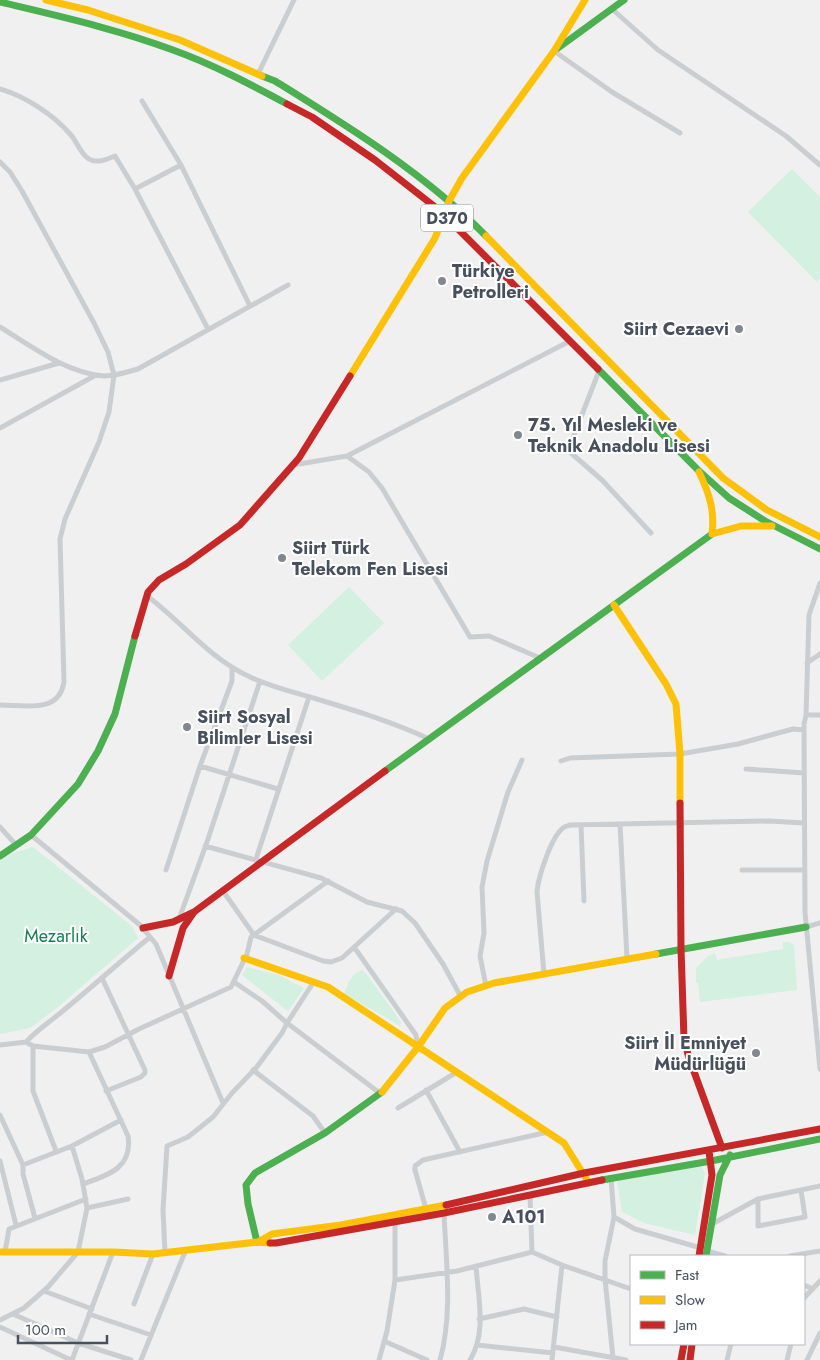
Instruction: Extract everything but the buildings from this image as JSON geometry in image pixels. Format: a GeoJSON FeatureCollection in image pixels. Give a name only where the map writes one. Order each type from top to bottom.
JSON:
{"type":"FeatureCollection","features":[{"type":"Feature","properties":{"kind":"main road","name":"D370"},"geometry":{"type":"LineString","coordinates":[[46,0],[88,10],[180,40],[275,82],[353,129],[426,182],[471,221],[723,478],[767,510],[820,537]]}},
{"type":"Feature","properties":{"kind":"main road"},"geometry":{"type":"LineString","coordinates":[[0,856],[31,835],[78,784],[98,751],[115,714],[141,611],[147,596],[159,580],[186,564],[240,525],[299,458],[435,238],[449,201],[462,178],[554,51],[585,0]]}},
{"type":"Feature","properties":{"kind":"main road"},"geometry":{"type":"LineString","coordinates":[[554,51],[624,0]]}},
{"type":"Feature","properties":{"kind":"main road","name":"D370"},"geometry":{"type":"LineString","coordinates":[[0,2],[93,24],[174,50],[249,83],[312,117],[375,160],[444,216],[698,470],[729,498],[774,526],[820,549]]}},
{"type":"Feature","properties":{"kind":"main road"},"geometry":{"type":"LineString","coordinates":[[698,470],[712,498],[714,520],[712,534]]}},
{"type":"Feature","properties":{"kind":"main road"},"geometry":{"type":"LineString","coordinates":[[142,928],[178,919],[194,912],[260,860],[712,534],[727,527],[774,526]]}},
{"type":"Feature","properties":{"kind":"main road"},"geometry":{"type":"LineString","coordinates":[[614,605],[666,684],[676,704],[680,754],[681,949],[684,1039],[688,1058],[722,1148]]}},
{"type":"Feature","properties":{"kind":"main road"},"geometry":{"type":"LineString","coordinates":[[169,976],[183,928],[194,912]]}},
{"type":"Feature","properties":{"kind":"main road"},"geometry":{"type":"LineString","coordinates":[[257,1242],[248,1204],[246,1185],[255,1172],[325,1134],[381,1094],[446,1008],[467,992],[486,986],[627,958],[806,927]]}},
{"type":"Feature","properties":{"kind":"main road"},"geometry":{"type":"LineString","coordinates":[[244,958],[328,987],[564,1143],[589,1183]]}},
{"type":"Feature","properties":{"kind":"main road"},"geometry":{"type":"LineString","coordinates":[[257,1242],[272,1234],[341,1225],[426,1210],[584,1173],[820,1129]]}},
{"type":"Feature","properties":{"kind":"main road"},"geometry":{"type":"LineString","coordinates":[[2,1252],[153,1254],[185,1252],[257,1242],[276,1243],[444,1213],[611,1178],[728,1158],[820,1139]]}},
{"type":"Feature","properties":{"kind":"main road"},"geometry":{"type":"LineString","coordinates":[[705,1252],[712,1224],[720,1175],[734,1146]]}},
{"type":"Feature","properties":{"kind":"main road"},"geometry":{"type":"LineString","coordinates":[[705,1252],[712,1176],[709,1151]]}},
{"type":"Feature","properties":{"kind":"main road"},"geometry":{"type":"LineString","coordinates":[[681,1360],[684,1345]]}},
{"type":"Feature","properties":{"kind":"main road"},"geometry":{"type":"LineString","coordinates":[[690,1360],[692,1345]]}},
{"type":"Feature","properties":{"kind":"street"},"geometry":{"type":"LineString","coordinates":[[258,74],[294,0]]}},
{"type":"Feature","properties":{"kind":"street"},"geometry":{"type":"LineString","coordinates":[[612,9],[658,50],[786,136],[820,165]]}},
{"type":"Feature","properties":{"kind":"street"},"geometry":{"type":"LineString","coordinates":[[554,51],[612,92],[680,133]]}},
{"type":"Feature","properties":{"kind":"street"},"geometry":{"type":"LineString","coordinates":[[0,89],[12,93],[60,123],[88,159],[103,160],[115,156],[135,189],[208,329]]}},
{"type":"Feature","properties":{"kind":"street"},"geometry":{"type":"LineString","coordinates":[[142,102],[181,165],[250,306]]}},
{"type":"Feature","properties":{"kind":"street"},"geometry":{"type":"LineString","coordinates":[[0,162],[10,172],[22,192],[94,323],[108,352],[114,375],[109,412],[99,442],[65,519],[60,539],[64,682],[62,693],[57,699],[47,705],[0,705]]}},
{"type":"Feature","properties":{"kind":"street"},"geometry":{"type":"LineString","coordinates":[[135,189],[181,165]]}},
{"type":"Feature","properties":{"kind":"street"},"geometry":{"type":"LineString","coordinates":[[0,326],[59,363],[97,374],[114,375],[138,369],[288,285]]}},
{"type":"Feature","properties":{"kind":"street"},"geometry":{"type":"LineString","coordinates":[[293,466],[347,456],[570,342]]}},
{"type":"Feature","properties":{"kind":"street"},"geometry":{"type":"LineString","coordinates":[[0,380],[59,363]]}},
{"type":"Feature","properties":{"kind":"street"},"geometry":{"type":"LineString","coordinates":[[599,371],[574,435],[571,453],[602,480],[652,533]]}},
{"type":"Feature","properties":{"kind":"street"},"geometry":{"type":"LineString","coordinates":[[0,428],[97,374]]}},
{"type":"Feature","properties":{"kind":"street"},"geometry":{"type":"LineString","coordinates":[[347,456],[369,472],[382,488],[470,637],[490,636],[540,658]]}},
{"type":"Feature","properties":{"kind":"street"},"geometry":{"type":"LineString","coordinates":[[820,583],[809,615],[804,730],[806,927],[820,1070]]}},
{"type":"Feature","properties":{"kind":"street"},"geometry":{"type":"LineString","coordinates":[[147,596],[202,644],[232,667],[248,676],[403,726],[429,739]]}},
{"type":"Feature","properties":{"kind":"street"},"geometry":{"type":"LineString","coordinates":[[807,663],[820,654]]}},
{"type":"Feature","properties":{"kind":"street"},"geometry":{"type":"LineString","coordinates":[[166,870],[200,766],[232,681],[232,667]]}},
{"type":"Feature","properties":{"kind":"street"},"geometry":{"type":"LineString","coordinates":[[178,919],[205,846],[260,681]]}},
{"type":"Feature","properties":{"kind":"street"},"geometry":{"type":"LineString","coordinates":[[260,860],[278,789],[309,697]]}},
{"type":"Feature","properties":{"kind":"street"},"geometry":{"type":"LineString","coordinates":[[806,715],[820,715]]}},
{"type":"Feature","properties":{"kind":"street"},"geometry":{"type":"LineString","coordinates":[[561,761],[570,758],[680,754],[738,744],[793,729],[804,730]]}},
{"type":"Feature","properties":{"kind":"street"},"geometry":{"type":"LineString","coordinates":[[486,986],[480,956],[484,932],[482,887],[487,861],[508,792],[522,760]]}},
{"type":"Feature","properties":{"kind":"street"},"geometry":{"type":"LineString","coordinates":[[200,766],[278,789]]}},
{"type":"Feature","properties":{"kind":"street"},"geometry":{"type":"LineString","coordinates":[[746,769],[804,773]]}},
{"type":"Feature","properties":{"kind":"street"},"geometry":{"type":"LineString","coordinates":[[544,974],[537,892],[538,881],[556,837],[563,828],[570,825],[769,821],[804,823]]}},
{"type":"Feature","properties":{"kind":"street"},"geometry":{"type":"LineString","coordinates":[[620,824],[627,958]]}},
{"type":"Feature","properties":{"kind":"street"},"geometry":{"type":"LineString","coordinates":[[581,825],[584,901]]}},
{"type":"Feature","properties":{"kind":"street"},"geometry":{"type":"LineString","coordinates":[[0,827],[16,845]]}},
{"type":"Feature","properties":{"kind":"street"},"geometry":{"type":"LineString","coordinates":[[31,835],[142,928],[156,944],[224,1104]]}},
{"type":"Feature","properties":{"kind":"street"},"geometry":{"type":"LineString","coordinates":[[205,846],[321,878],[368,902],[402,911],[415,923],[443,964],[460,997]]}},
{"type":"Feature","properties":{"kind":"street"},"geometry":{"type":"LineString","coordinates":[[742,870],[804,870]]}},
{"type":"Feature","properties":{"kind":"street"},"geometry":{"type":"LineString","coordinates":[[0,1045],[26,1042],[33,1046],[89,1052],[106,1047],[232,987],[251,937],[328,881]]}},
{"type":"Feature","properties":{"kind":"street"},"geometry":{"type":"LineString","coordinates":[[223,891],[254,934],[289,949],[331,962],[342,958],[396,909]]}},
{"type":"Feature","properties":{"kind":"street"},"geometry":{"type":"LineString","coordinates":[[806,927],[820,923]]}},
{"type":"Feature","properties":{"kind":"street"},"geometry":{"type":"LineString","coordinates":[[26,1042],[35,1032],[49,1023],[102,978],[111,968],[150,937]]}},
{"type":"Feature","properties":{"kind":"street"},"geometry":{"type":"LineString","coordinates":[[354,947],[416,1035],[418,1047]]}},
{"type":"Feature","properties":{"kind":"street"},"geometry":{"type":"LineString","coordinates":[[102,978],[145,1070],[141,1077],[106,1091]]}},
{"type":"Feature","properties":{"kind":"street"},"geometry":{"type":"LineString","coordinates":[[234,982],[262,1001],[287,1023],[381,1094]]}},
{"type":"Feature","properties":{"kind":"street"},"geometry":{"type":"LineString","coordinates":[[165,1253],[163,1210],[167,1146],[188,1137],[213,1117],[282,1033],[314,983]]}},
{"type":"Feature","properties":{"kind":"street"},"geometry":{"type":"LineString","coordinates":[[33,1046],[33,1091],[56,1151]]}},
{"type":"Feature","properties":{"kind":"street"},"geometry":{"type":"LineString","coordinates":[[83,1184],[113,1173],[127,1155],[128,1136],[89,1052]]}},
{"type":"Feature","properties":{"kind":"street"},"geometry":{"type":"LineString","coordinates":[[253,1070],[313,1116],[325,1134]]}},
{"type":"Feature","properties":{"kind":"street"},"geometry":{"type":"LineString","coordinates":[[398,1108],[457,1072]]}},
{"type":"Feature","properties":{"kind":"street"},"geometry":{"type":"LineString","coordinates":[[426,1090],[460,1152]]}},
{"type":"Feature","properties":{"kind":"street"},"geometry":{"type":"LineString","coordinates":[[0,1115],[23,1164],[23,1174],[35,1218]]}},
{"type":"Feature","properties":{"kind":"street"},"geometry":{"type":"LineString","coordinates":[[23,1164],[72,1146],[121,1120]]}},
{"type":"Feature","properties":{"kind":"street"},"geometry":{"type":"LineString","coordinates":[[426,1210],[415,1166],[423,1160],[548,1132]]}},
{"type":"Feature","properties":{"kind":"street"},"geometry":{"type":"LineString","coordinates":[[0,1320],[24,1308],[44,1290],[78,1252],[87,1208],[83,1184],[72,1146]]}},
{"type":"Feature","properties":{"kind":"street"},"geometry":{"type":"LineString","coordinates":[[0,1162],[16,1225]]}},
{"type":"Feature","properties":{"kind":"street"},"geometry":{"type":"LineString","coordinates":[[611,1178],[614,1217],[605,1261],[604,1279],[614,1358]]}},
{"type":"Feature","properties":{"kind":"street"},"geometry":{"type":"LineString","coordinates":[[712,1224],[758,1199],[820,1186]]}},
{"type":"Feature","properties":{"kind":"street"},"geometry":{"type":"LineString","coordinates":[[758,1199],[758,1226],[805,1217],[801,1190]]}},
{"type":"Feature","properties":{"kind":"street"},"geometry":{"type":"LineString","coordinates":[[530,1195],[532,1252]]}},
{"type":"Feature","properties":{"kind":"street"},"geometry":{"type":"LineString","coordinates":[[87,1208],[128,1198]]}},
{"type":"Feature","properties":{"kind":"street"},"geometry":{"type":"LineString","coordinates":[[2,1252],[9,1229],[86,1199]]}},
{"type":"Feature","properties":{"kind":"street"},"geometry":{"type":"LineString","coordinates":[[440,1360],[444,1344],[447,1272],[444,1213]]}},
{"type":"Feature","properties":{"kind":"street"},"geometry":{"type":"LineString","coordinates":[[614,1217],[635,1229],[705,1252],[720,1255]]}},
{"type":"Feature","properties":{"kind":"street"},"geometry":{"type":"LineString","coordinates":[[379,1360],[395,1280],[395,1222]]}},
{"type":"Feature","properties":{"kind":"street"},"geometry":{"type":"LineString","coordinates":[[796,1255],[820,1251]]}},
{"type":"Feature","properties":{"kind":"street"},"geometry":{"type":"LineString","coordinates":[[0,1328],[71,1360],[114,1252]]}},
{"type":"Feature","properties":{"kind":"street"},"geometry":{"type":"LineString","coordinates":[[141,1360],[185,1252]]}},
{"type":"Feature","properties":{"kind":"street"},"geometry":{"type":"LineString","coordinates":[[395,1280],[447,1272],[532,1252],[562,1265],[630,1289]]}},
{"type":"Feature","properties":{"kind":"street"},"geometry":{"type":"LineString","coordinates":[[134,1304],[153,1254]]}},
{"type":"Feature","properties":{"kind":"street"},"geometry":{"type":"LineString","coordinates":[[552,1360],[562,1265]]}},
{"type":"Feature","properties":{"kind":"street"},"geometry":{"type":"LineString","coordinates":[[470,1360],[477,1345],[480,1331],[476,1266]]}},
{"type":"Feature","properties":{"kind":"street"},"geometry":{"type":"LineString","coordinates":[[805,1297],[820,1281]]}},
{"type":"Feature","properties":{"kind":"street"},"geometry":{"type":"LineString","coordinates":[[805,1285],[813,1289]]}},
{"type":"Feature","properties":{"kind":"street"},"geometry":{"type":"LineString","coordinates":[[44,1290],[151,1336]]}},
{"type":"Feature","properties":{"kind":"street"},"geometry":{"type":"LineString","coordinates":[[479,1318],[524,1309],[557,1317]]}},
{"type":"Feature","properties":{"kind":"street"},"geometry":{"type":"LineString","coordinates":[[13,1314],[78,1343],[131,1360]]}},
{"type":"Feature","properties":{"kind":"street"},"geometry":{"type":"LineString","coordinates":[[808,1360],[820,1333]]}},
{"type":"Feature","properties":{"kind":"street"},"geometry":{"type":"LineString","coordinates":[[384,1341],[427,1360]]}},
{"type":"Feature","properties":{"kind":"street"},"geometry":{"type":"LineString","coordinates":[[814,1344],[820,1347]]}},
{"type":"Feature","properties":{"kind":"street"},"geometry":{"type":"LineString","coordinates":[[477,1345],[553,1350],[626,1360]]}},
{"type":"Feature","properties":{"kind":"street"},"geometry":{"type":"LineString","coordinates":[[727,1360],[731,1345]]}},
{"type":"Feature","properties":{"kind":"street"},"geometry":{"type":"LineString","coordinates":[[787,1360],[791,1345]]}},
{"type":"Feature","properties":{"kind":"green space"},"geometry":{"type":"Polygon","coordinates":[[[792,169],[820,197],[820,278],[817,282],[748,212],[792,169]]]}},
{"type":"Feature","properties":{"kind":"green space"},"geometry":{"type":"Polygon","coordinates":[[[349,587],[384,623],[322,681],[288,645],[349,587]]]}},
{"type":"Feature","properties":{"kind":"green space","name":"Mezarlık"},"geometry":{"type":"Polygon","coordinates":[[[33,847],[132,926],[138,938],[58,1007],[30,1028],[0,1034],[0,861],[11,854],[33,847]]]}},
{"type":"Feature","properties":{"kind":"green space"},"geometry":{"type":"Polygon","coordinates":[[[783,942],[789,942],[794,945],[797,990],[700,1002],[698,983],[696,983],[696,968],[708,956],[715,953],[717,960],[783,949],[783,942]]]}},
{"type":"Feature","properties":{"kind":"green space"},"geometry":{"type":"Polygon","coordinates":[[[247,967],[279,975],[304,988],[288,1011],[242,975],[247,967]]]}},
{"type":"Feature","properties":{"kind":"green space"},"geometry":{"type":"Polygon","coordinates":[[[362,970],[401,1022],[400,1026],[344,994],[353,976],[362,970]]]}},
{"type":"Feature","properties":{"kind":"green space"},"geometry":{"type":"Polygon","coordinates":[[[700,1165],[705,1173],[695,1235],[644,1223],[622,1212],[617,1180],[700,1165]]]}},
{"type":"Feature","properties":{"kind":"traffic: fast"},"geometry":{"type":"LineString","coordinates":[[558,48],[624,0]]}},
{"type":"Feature","properties":{"kind":"traffic: fast"},"geometry":{"type":"LineString","coordinates":[[0,2],[87,23],[152,42],[216,68],[287,104]]}},
{"type":"Feature","properties":{"kind":"traffic: fast"},"geometry":{"type":"LineString","coordinates":[[262,76],[275,81],[412,171],[486,236]]}},
{"type":"Feature","properties":{"kind":"traffic: fast"},"geometry":{"type":"LineString","coordinates":[[598,369],[698,470],[729,498],[765,521],[820,549]]}},
{"type":"Feature","properties":{"kind":"traffic: fast"},"geometry":{"type":"LineString","coordinates":[[385,771],[712,534]]}},
{"type":"Feature","properties":{"kind":"traffic: fast"},"geometry":{"type":"LineString","coordinates":[[0,856],[31,835],[78,784],[98,751],[115,714],[135,636]]}},
{"type":"Feature","properties":{"kind":"traffic: fast"},"geometry":{"type":"LineString","coordinates":[[656,954],[806,927]]}},
{"type":"Feature","properties":{"kind":"traffic: fast"},"geometry":{"type":"LineString","coordinates":[[257,1242],[248,1204],[246,1185],[255,1173],[325,1133],[382,1092]]}},
{"type":"Feature","properties":{"kind":"traffic: fast"},"geometry":{"type":"LineString","coordinates":[[602,1180],[820,1139]]}},
{"type":"Feature","properties":{"kind":"traffic: fast"},"geometry":{"type":"LineString","coordinates":[[706,1255],[720,1175],[730,1155]]}},
{"type":"Feature","properties":{"kind":"traffic: slow"},"geometry":{"type":"LineString","coordinates":[[46,0],[88,10],[180,40],[262,76]]}},
{"type":"Feature","properties":{"kind":"traffic: slow"},"geometry":{"type":"LineString","coordinates":[[350,376],[435,238],[449,201],[462,178],[554,51],[585,0]]}},
{"type":"Feature","properties":{"kind":"traffic: slow"},"geometry":{"type":"LineString","coordinates":[[486,236],[723,478],[767,510],[820,537]]}},
{"type":"Feature","properties":{"kind":"traffic: slow"},"geometry":{"type":"LineString","coordinates":[[699,472],[710,502],[713,517],[712,534],[741,526],[772,526]]}},
{"type":"Feature","properties":{"kind":"traffic: slow"},"geometry":{"type":"LineString","coordinates":[[614,605],[666,684],[676,704],[680,754],[680,803]]}},
{"type":"Feature","properties":{"kind":"traffic: slow"},"geometry":{"type":"LineString","coordinates":[[382,1092],[418,1047],[445,1008],[467,992],[494,983],[656,954]]}},
{"type":"Feature","properties":{"kind":"traffic: slow"},"geometry":{"type":"LineString","coordinates":[[244,958],[328,987],[564,1143],[589,1183]]}},
{"type":"Feature","properties":{"kind":"traffic: slow"},"geometry":{"type":"LineString","coordinates":[[258,1242],[272,1234],[341,1225],[446,1205]]}},
{"type":"Feature","properties":{"kind":"traffic: slow"},"geometry":{"type":"LineString","coordinates":[[0,1252],[153,1254],[257,1242],[270,1243]]}},
{"type":"Feature","properties":{"kind":"traffic: jam"},"geometry":{"type":"LineString","coordinates":[[287,104],[312,117],[375,160],[439,210],[598,369]]}},
{"type":"Feature","properties":{"kind":"traffic: jam"},"geometry":{"type":"LineString","coordinates":[[135,636],[148,592],[159,580],[186,564],[240,525],[299,458],[350,376]]}},
{"type":"Feature","properties":{"kind":"traffic: jam"},"geometry":{"type":"LineString","coordinates":[[194,912],[385,771]]}},
{"type":"Feature","properties":{"kind":"traffic: jam"},"geometry":{"type":"LineString","coordinates":[[680,803],[684,1039],[689,1058],[722,1148]]}},
{"type":"Feature","properties":{"kind":"traffic: jam"},"geometry":{"type":"LineString","coordinates":[[143,928],[173,922],[194,912],[183,928],[169,976]]}},
{"type":"Feature","properties":{"kind":"traffic: jam"},"geometry":{"type":"LineString","coordinates":[[446,1205],[584,1173],[820,1129]]}},
{"type":"Feature","properties":{"kind":"traffic: jam"},"geometry":{"type":"LineString","coordinates":[[699,1255],[712,1175],[709,1151]]}},
{"type":"Feature","properties":{"kind":"traffic: jam"},"geometry":{"type":"LineString","coordinates":[[270,1243],[444,1213],[602,1180]]}},
{"type":"Feature","properties":{"kind":"traffic: jam"},"geometry":{"type":"LineString","coordinates":[[681,1360],[684,1345]]}},
{"type":"Feature","properties":{"kind":"traffic: jam"},"geometry":{"type":"LineString","coordinates":[[690,1360],[692,1345]]}},
{"type":"Feature","properties":{"kind":"place","name":"Türkiye Petrolleri"},"geometry":{"type":"Point","coordinates":[442,281]}},
{"type":"Feature","properties":{"kind":"place","name":"Siirt Cezaevi"},"geometry":{"type":"Point","coordinates":[739,329]}},
{"type":"Feature","properties":{"kind":"place","name":"75. Yıl Mesleki ve Teknik Anadolu Lisesi"},"geometry":{"type":"Point","coordinates":[518,435]}},
{"type":"Feature","properties":{"kind":"place","name":"Siirt Türk Telekom Fen Lisesi"},"geometry":{"type":"Point","coordinates":[282,558]}},
{"type":"Feature","properties":{"kind":"place","name":"Siirt Sosyal Bilimler Lisesi"},"geometry":{"type":"Point","coordinates":[187,727]}},
{"type":"Feature","properties":{"kind":"place","name":"Siirt İl Emniyet Müdürlüğü"},"geometry":{"type":"Point","coordinates":[756,1053]}},
{"type":"Feature","properties":{"kind":"place","name":"A101"},"geometry":{"type":"Point","coordinates":[492,1217]}}]}
